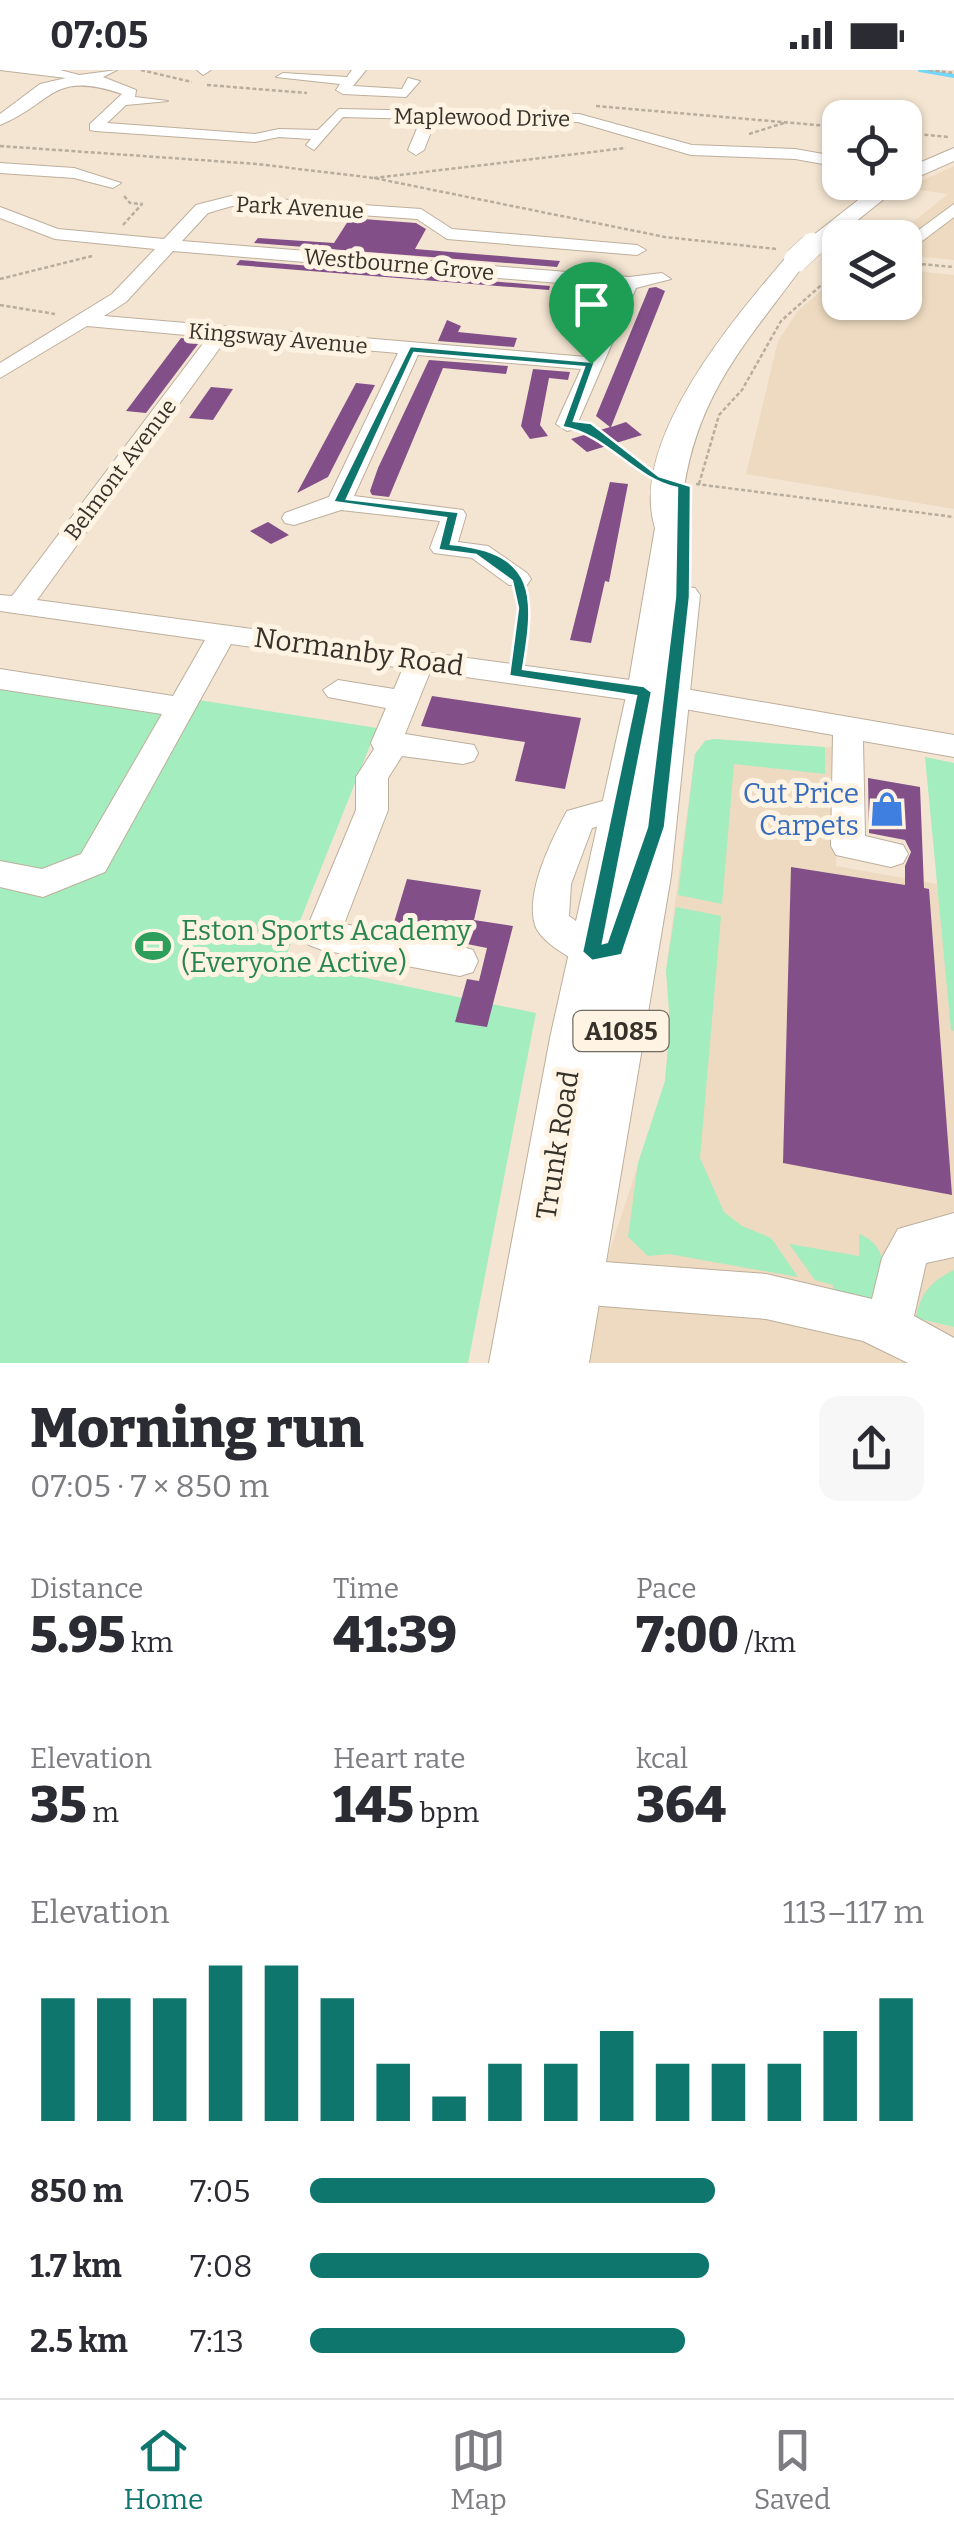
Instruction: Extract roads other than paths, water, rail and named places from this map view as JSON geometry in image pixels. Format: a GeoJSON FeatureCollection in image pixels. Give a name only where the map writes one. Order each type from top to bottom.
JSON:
{"type":"FeatureCollection","features":[{"type":"Feature","properties":{"kind":"main road"},"geometry":{"type":"LineString","coordinates":[[922,169],[954,154]]}},
{"type":"Feature","properties":{"kind":"main road","name":"A1085"},"geometry":{"type":"LineString","coordinates":[[560,1363],[555,1281],[659,694],[682,597],[684,484],[718,358],[804,253],[872,200]]}},
{"type":"Feature","properties":{"kind":"main road","name":"Trunk Road"},"geometry":{"type":"LineString","coordinates":[[518,1363],[555,1281],[592,952],[636,818]]}},
{"type":"Feature","properties":{"kind":"street"},"geometry":{"type":"LineString","coordinates":[[8,70],[91,76],[128,88],[132,93],[126,101],[95,127],[220,129],[316,142]]}},
{"type":"Feature","properties":{"kind":"street"},"geometry":{"type":"LineString","coordinates":[[0,120],[45,88],[110,70]]}},
{"type":"Feature","properties":{"kind":"street"},"geometry":{"type":"LineString","coordinates":[[0,86],[23,71]]}},
{"type":"Feature","properties":{"kind":"street"},"geometry":{"type":"LineString","coordinates":[[283,77],[354,75]]}},
{"type":"Feature","properties":{"kind":"street"},"geometry":{"type":"LineString","coordinates":[[354,75],[344,90],[349,93],[382,95],[406,93],[412,84],[431,87]]}},
{"type":"Feature","properties":{"kind":"street"},"geometry":{"type":"LineString","coordinates":[[368,115],[382,95]]}},
{"type":"Feature","properties":{"kind":"street"},"geometry":{"type":"LineString","coordinates":[[126,101],[162,101]]}},
{"type":"Feature","properties":{"kind":"street","name":"Maplewood Drive"},"geometry":{"type":"LineString","coordinates":[[316,142],[338,112],[429,118],[579,118],[704,152],[794,154],[822,159]]}},
{"type":"Feature","properties":{"kind":"street"},"geometry":{"type":"LineString","coordinates":[[429,118],[418,146],[444,142]]}},
{"type":"Feature","properties":{"kind":"street"},"geometry":{"type":"LineString","coordinates":[[287,157],[295,146],[316,142]]}},
{"type":"Feature","properties":{"kind":"street"},"geometry":{"type":"LineString","coordinates":[[0,168],[74,173],[114,183]]}},
{"type":"Feature","properties":{"kind":"street","name":"Park Avenue"},"geometry":{"type":"LineString","coordinates":[[0,372],[119,298],[202,210],[231,201],[422,214],[447,234],[637,250]]}},
{"type":"Feature","properties":{"kind":"street"},"geometry":{"type":"LineString","coordinates":[[922,234],[954,209]]}},
{"type":"Feature","properties":{"kind":"street","name":"Westbourne Grove"},"geometry":{"type":"LineString","coordinates":[[0,212],[55,234],[168,246],[629,283],[662,279]]}},
{"type":"Feature","properties":{"kind":"street"},"geometry":{"type":"LineString","coordinates":[[933,224],[954,225]]}},
{"type":"Feature","properties":{"kind":"street"},"geometry":{"type":"LineString","coordinates":[[567,424],[629,283]]}},
{"type":"Feature","properties":{"kind":"street","name":"Kingsway Avenue"},"geometry":{"type":"LineString","coordinates":[[84,320],[591,364]]}},
{"type":"Feature","properties":{"kind":"street","name":"Belmont Avenue"},"geometry":{"type":"LineString","coordinates":[[10,604],[221,333]]}},
{"type":"Feature","properties":{"kind":"street"},"geometry":{"type":"LineString","coordinates":[[339,502],[410,350]]}},
{"type":"Feature","properties":{"kind":"street"},"geometry":{"type":"LineString","coordinates":[[294,518],[339,502],[454,515],[443,548],[480,551],[518,579]]}},
{"type":"Feature","properties":{"kind":"street","name":"Normanby Road"},"geometry":{"type":"LineString","coordinates":[[10,604],[514,672],[954,746]]}},
{"type":"Feature","properties":{"kind":"street"},"geometry":{"type":"LineString","coordinates":[[0,874],[43,883],[94,862],[223,633]]}},
{"type":"Feature","properties":{"kind":"street"},"geometry":{"type":"LineString","coordinates":[[421,660],[386,742],[463,753]]}},
{"type":"Feature","properties":{"kind":"street"},"geometry":{"type":"LineString","coordinates":[[0,680],[181,707]]}},
{"type":"Feature","properties":{"kind":"street"},"geometry":{"type":"LineString","coordinates":[[338,690],[404,701]]}},
{"type":"Feature","properties":{"kind":"street"},"geometry":{"type":"LineString","coordinates":[[848,728],[848,846],[891,854]]}},
{"type":"Feature","properties":{"kind":"street"},"geometry":{"type":"LineString","coordinates":[[394,744],[372,777],[372,810],[322,936],[460,962]]}},
{"type":"Feature","properties":{"kind":"street"},"geometry":{"type":"LineString","coordinates":[[889,1325],[904,1258],[914,1244],[954,1236]]}},
{"type":"Feature","properties":{"kind":"street"},"geometry":{"type":"LineString","coordinates":[[555,1281],[776,1298],[889,1325],[952,1363]]}},
{"type":"Feature","properties":{"kind":"waterway"},"geometry":{"type":"LineString","coordinates":[[920,70],[954,76]]}},
{"type":"Feature","properties":{"kind":"place","name":"Cut Price Carpets"},"geometry":{"type":"Point","coordinates":[887,809]}},
{"type":"Feature","properties":{"kind":"place","name":"Eston Sports Academy (Everyone Active)"},"geometry":{"type":"Point","coordinates":[153,946]}}]}
